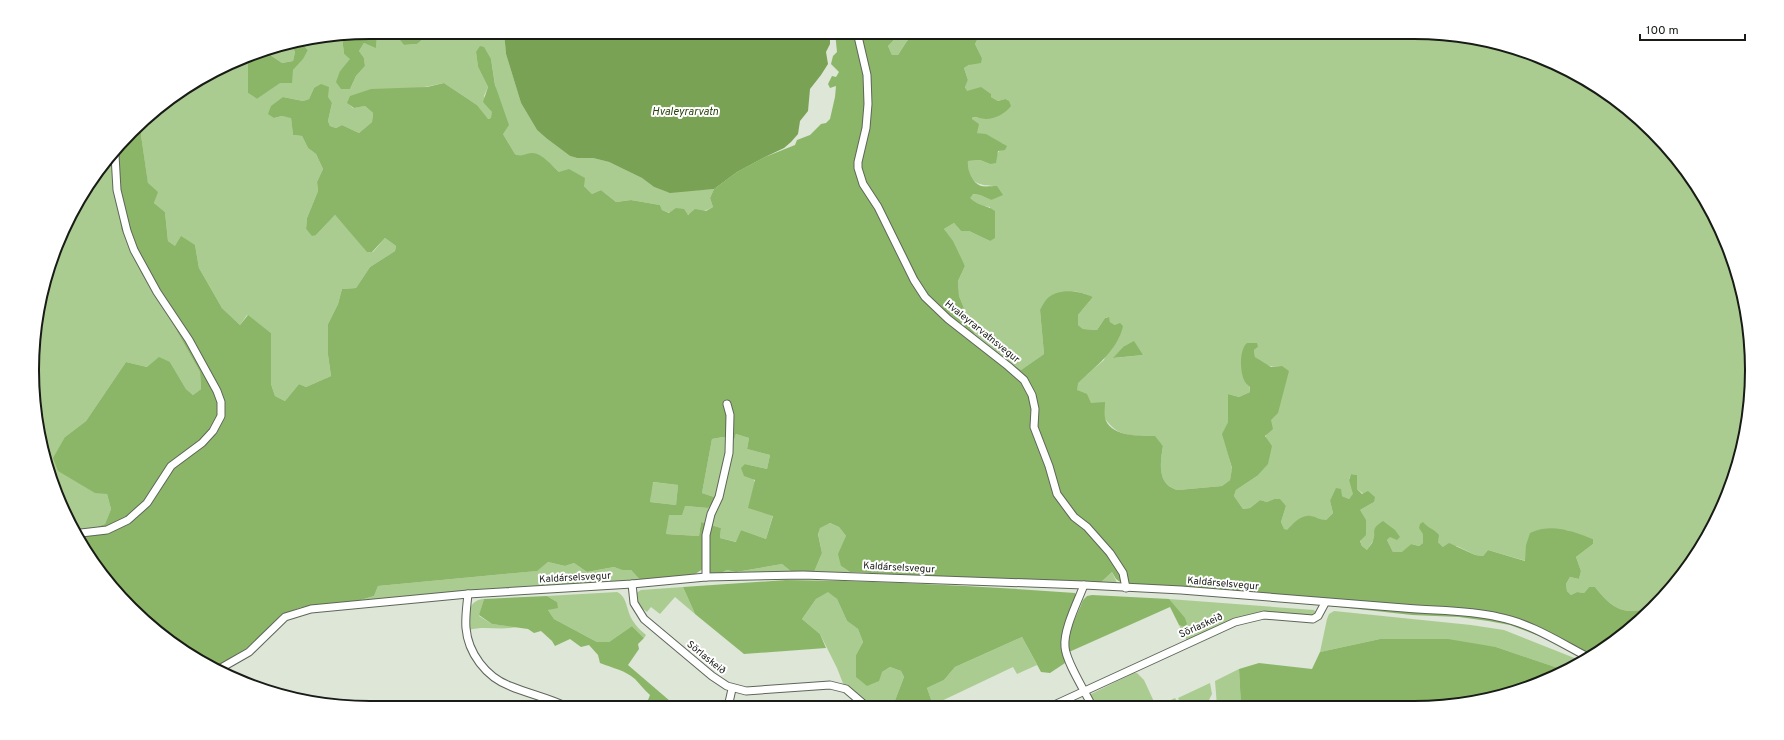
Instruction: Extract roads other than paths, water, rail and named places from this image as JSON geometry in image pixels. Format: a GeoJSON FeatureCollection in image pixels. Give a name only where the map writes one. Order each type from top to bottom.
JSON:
{"type":"FeatureCollection","features":[{"type":"Feature","properties":{"kind":"street","name":"Hvaleyrarvatnsvegur"},"geometry":{"type":"LineString","coordinates":[[859,39],[867,75],[868,104],[866,128],[858,159],[858,168],[863,184],[878,207],[914,280],[925,297],[948,319],[1024,380],[1032,395],[1035,410],[1034,427],[1049,466],[1057,494],[1074,517],[1087,527],[1110,553],[1123,573],[1126,588]]}},
{"type":"Feature","properties":{"kind":"street"},"geometry":{"type":"LineString","coordinates":[[81,533],[107,530],[128,520],[147,503],[171,466],[202,443],[221,416],[221,402],[217,391],[190,340],[157,292],[134,250],[127,231],[117,190],[115,159]]}},
{"type":"Feature","properties":{"kind":"street"},"geometry":{"type":"LineString","coordinates":[[706,577],[706,535],[711,514],[719,497],[729,453],[730,415],[727,404]]}},
{"type":"Feature","properties":{"kind":"street","name":"Kaldárselsvegur"},"geometry":{"type":"LineString","coordinates":[[223,667],[250,652],[286,617],[299,611],[326,606],[468,594],[632,584],[706,577],[803,575],[1181,590],[1325,603],[1440,609],[1498,617],[1538,631],[1584,655]]}},
{"type":"Feature","properties":{"kind":"street","name":"Sörlaskeið"},"geometry":{"type":"LineString","coordinates":[[632,584],[634,603],[644,619],[718,681],[732,689],[746,691],[830,685],[846,689],[860,701]]}},
{"type":"Feature","properties":{"kind":"street"},"geometry":{"type":"LineString","coordinates":[[1084,585],[1069,627],[1065,647],[1067,657],[1090,701]]}},
{"type":"Feature","properties":{"kind":"street"},"geometry":{"type":"LineString","coordinates":[[468,594],[467,632],[469,644],[482,667],[503,683],[554,701]]}},
{"type":"Feature","properties":{"kind":"street","name":"Sörlaskeið"},"geometry":{"type":"LineString","coordinates":[[1063,701],[1235,622],[1264,615],[1313,619],[1318,616],[1325,603]]}},
{"type":"Feature","properties":{"kind":"street"},"geometry":{"type":"LineString","coordinates":[[729,701],[732,689]]}},
{"type":"Feature","properties":{"kind":"water","name":"Hvaleyrarvatn"},"geometry":{"type":"Polygon","coordinates":[[[505,39],[830,39],[830,44],[826,52],[828,64],[810,89],[808,111],[800,121],[798,134],[791,142],[784,148],[737,172],[714,189],[670,193],[654,187],[642,178],[609,162],[593,158],[577,158],[570,156],[546,138],[537,130],[521,103],[506,54],[505,39]]]}}]}
